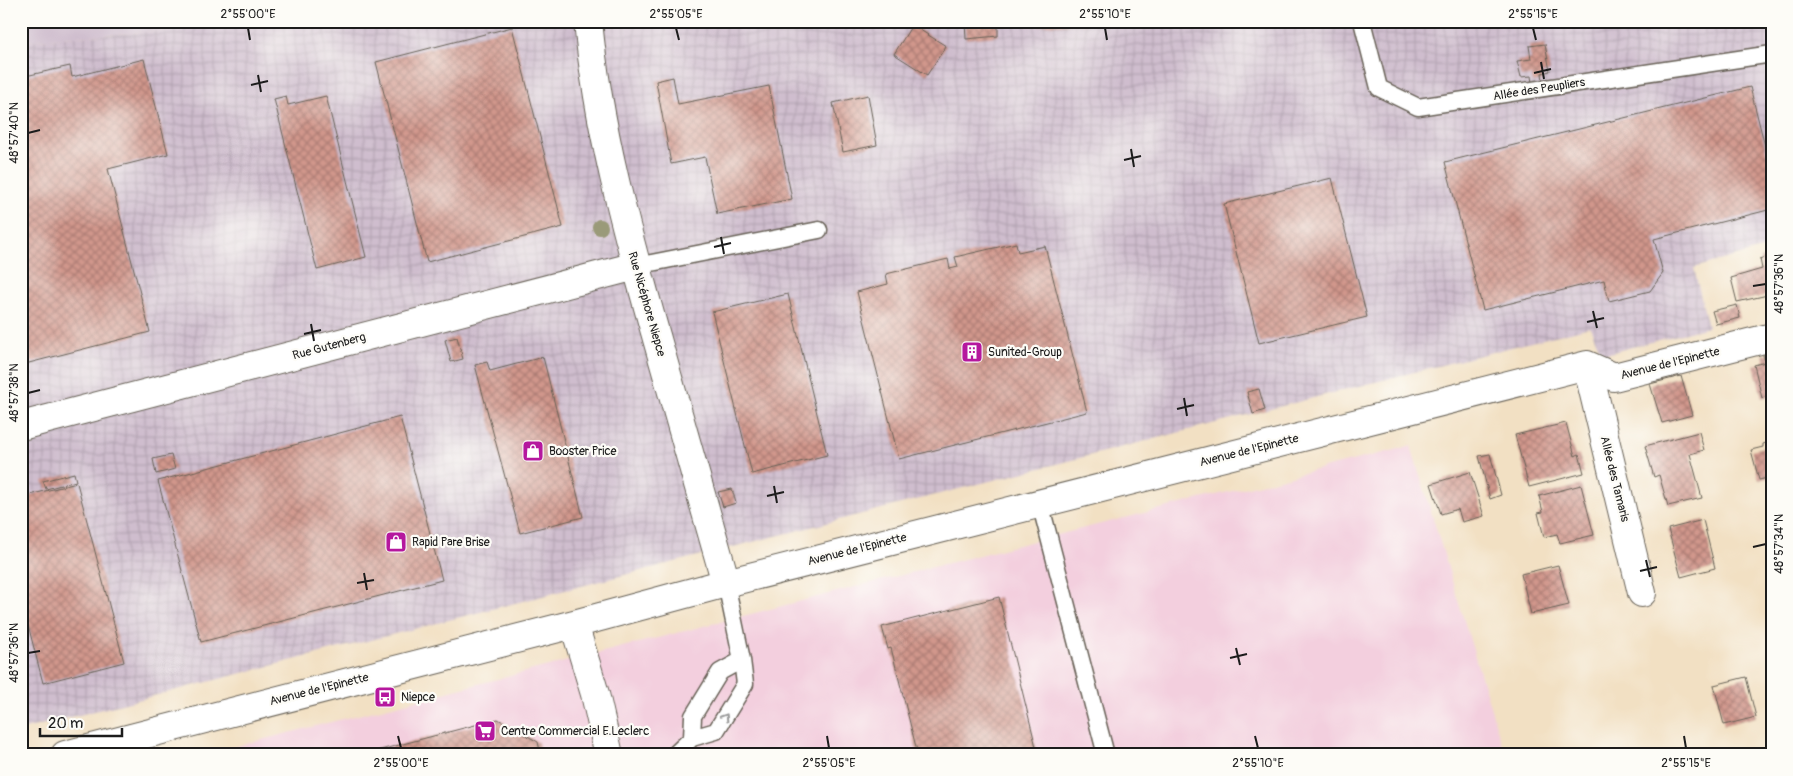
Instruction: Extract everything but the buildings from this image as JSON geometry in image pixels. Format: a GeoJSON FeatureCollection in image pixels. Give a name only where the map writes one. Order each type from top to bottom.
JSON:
{"type":"FeatureCollection","features":[{"type":"Feature","properties":{"kind":"street","name":"Rue Nicéphore Niepce"},"geometry":{"type":"LineString","coordinates":[[588,21],[591,52],[611,168],[636,266],[726,583]]}},
{"type":"Feature","properties":{"kind":"street","name":"Rue Gutenberg"},"geometry":{"type":"LineString","coordinates":[[21,426],[636,266]]}},
{"type":"Feature","properties":{"kind":"street","name":"Avenue de l'Epinette"},"geometry":{"type":"LineString","coordinates":[[65,755],[726,583],[1587,365],[1614,377],[1772,337]]}},
{"type":"Feature","properties":{"kind":"street","name":"Allée des Tamaris"},"geometry":{"type":"LineString","coordinates":[[1587,365],[1642,593]]}},
{"type":"Feature","properties":{"kind":"street"},"geometry":{"type":"LineString","coordinates":[[574,624],[595,694],[609,755]]}},
{"type":"Feature","properties":{"kind":"lane","name":"Allée des Peupliers"},"geometry":{"type":"LineString","coordinates":[[1362,21],[1379,88],[1418,108],[1772,54]]}},
{"type":"Feature","properties":{"kind":"lane"},"geometry":{"type":"LineString","coordinates":[[636,266],[819,230]]}},
{"type":"Feature","properties":{"kind":"lane"},"geometry":{"type":"LineString","coordinates":[[1040,503],[1106,755]]}},
{"type":"Feature","properties":{"kind":"lane"},"geometry":{"type":"LineString","coordinates":[[674,755],[692,738],[716,731],[745,684],[726,583]]}},
{"type":"Feature","properties":{"kind":"lane"},"geometry":{"type":"LineString","coordinates":[[692,738],[693,716],[720,672],[742,660]]}},
{"type":"Feature","properties":{"kind":"shaded area"},"geometry":{"type":"Polygon","coordinates":[[[21,21],[295,21],[21,41],[21,21]]]}},
{"type":"Feature","properties":{"kind":"shaded area"},"geometry":{"type":"Polygon","coordinates":[[[295,21],[1772,21],[1772,246],[1694,268],[1708,327],[1602,355],[1590,327],[21,730],[21,41],[295,21]]]}},
{"type":"Feature","properties":{"kind":"shaded area"},"geometry":{"type":"Polygon","coordinates":[[[1411,446],[1505,755],[203,755],[1065,533],[1411,446]]]}},
{"type":"Feature","properties":{"kind":"place","name":"Sunited-Group"},"geometry":{"type":"Point","coordinates":[972,352]}},
{"type":"Feature","properties":{"kind":"place","name":"Booster Price"},"geometry":{"type":"Point","coordinates":[533,451]}},
{"type":"Feature","properties":{"kind":"place","name":"Rapid Pare Brise"},"geometry":{"type":"Point","coordinates":[396,542]}},
{"type":"Feature","properties":{"kind":"place","name":"Niepce"},"geometry":{"type":"Point","coordinates":[385,697]}},
{"type":"Feature","properties":{"kind":"place","name":"Centre Commercial E.Leclerc"},"geometry":{"type":"Point","coordinates":[485,731]}}]}
